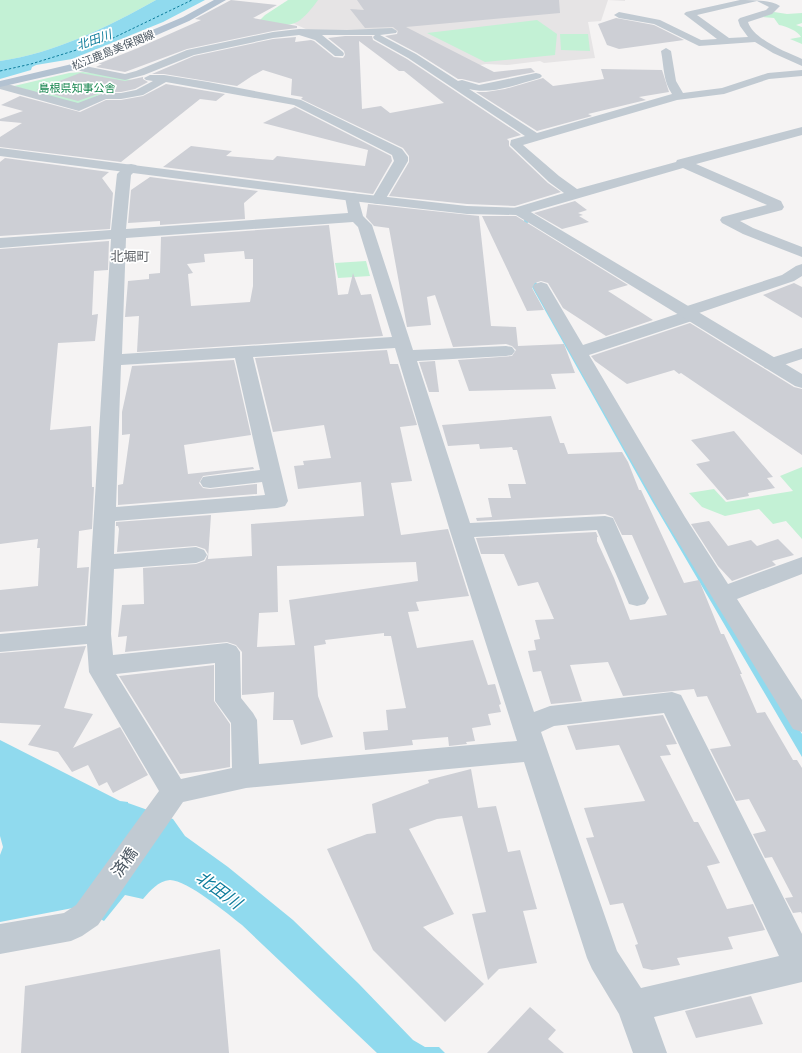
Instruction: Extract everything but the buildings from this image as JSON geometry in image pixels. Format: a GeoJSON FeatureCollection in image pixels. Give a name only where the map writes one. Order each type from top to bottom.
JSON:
{"type":"FeatureCollection","features":[{"type":"Feature","properties":{"kind":"main road","name":"松江鹿島美保関線"},"geometry":{"type":"LineString","coordinates":[[0,84],[75,67],[186,19],[221,0]]}},
{"type":"Feature","properties":{"kind":"street"},"geometry":{"type":"LineString","coordinates":[[727,41],[688,14],[753,0]]}},
{"type":"Feature","properties":{"kind":"street"},"geometry":{"type":"LineString","coordinates":[[762,0],[775,6],[769,12],[746,18],[743,23],[749,32],[758,39],[802,63]]}},
{"type":"Feature","properties":{"kind":"street"},"geometry":{"type":"LineString","coordinates":[[619,15],[654,21],[699,43],[758,39]]}},
{"type":"Feature","properties":{"kind":"street"},"geometry":{"type":"LineString","coordinates":[[669,27],[702,24]]}},
{"type":"Feature","properties":{"kind":"street"},"geometry":{"type":"LineString","coordinates":[[125,77],[140,73],[191,52],[208,47],[273,35],[299,32],[339,33],[392,30]]}},
{"type":"Feature","properties":{"kind":"street"},"geometry":{"type":"LineString","coordinates":[[299,32],[319,38],[339,54]]}},
{"type":"Feature","properties":{"kind":"street"},"geometry":{"type":"LineString","coordinates":[[378,37],[412,56],[534,137]]}},
{"type":"Feature","properties":{"kind":"street"},"geometry":{"type":"LineString","coordinates":[[666,51],[670,78],[676,91],[681,97]]}},
{"type":"Feature","properties":{"kind":"street"},"geometry":{"type":"LineString","coordinates":[[75,67],[125,77],[164,78],[297,102],[397,152],[401,157],[401,161],[378,200]]}},
{"type":"Feature","properties":{"kind":"street"},"geometry":{"type":"LineString","coordinates":[[575,194],[554,180],[516,145],[519,141],[681,97],[724,91],[755,80],[782,74],[802,73]]}},
{"type":"Feature","properties":{"kind":"street"},"geometry":{"type":"LineString","coordinates":[[782,74],[802,85]]}},
{"type":"Feature","properties":{"kind":"street"},"geometry":{"type":"LineString","coordinates":[[482,103],[484,100],[457,80],[479,88],[536,76]]}},
{"type":"Feature","properties":{"kind":"street"},"geometry":{"type":"LineString","coordinates":[[0,84],[79,107],[104,96],[121,96],[138,93],[158,83],[164,78]]}},
{"type":"Feature","properties":{"kind":"street"},"geometry":{"type":"LineString","coordinates":[[0,243],[120,233],[354,207],[378,200],[467,210],[519,211],[682,163],[802,131]]}},
{"type":"Feature","properties":{"kind":"street"},"geometry":{"type":"LineString","coordinates":[[0,152],[131,168],[354,207],[365,225],[461,531],[603,958],[633,1006],[650,1053]]}},
{"type":"Feature","properties":{"kind":"street"},"geometry":{"type":"LineString","coordinates":[[682,163],[776,204],[777,207],[774,208],[727,220],[748,231],[802,252]]}},
{"type":"Feature","properties":{"kind":"street"},"geometry":{"type":"LineString","coordinates":[[131,168],[124,174],[119,226],[120,233],[112,360],[99,634],[102,672],[168,801],[246,777],[530,738],[550,716],[672,702],[802,966],[633,1006]]}},
{"type":"Feature","properties":{"kind":"street"},"geometry":{"type":"LineString","coordinates":[[519,211],[802,382]]}},
{"type":"Feature","properties":{"kind":"street"},"geometry":{"type":"LineString","coordinates":[[579,352],[788,278],[802,269]]}},
{"type":"Feature","properties":{"kind":"street"},"geometry":{"type":"LineString","coordinates":[[542,288],[674,518],[724,595],[802,722]]}},
{"type":"Feature","properties":{"kind":"street"},"geometry":{"type":"LineString","coordinates":[[112,360],[243,352],[404,349],[506,351]]}},
{"type":"Feature","properties":{"kind":"street"},"geometry":{"type":"LineString","coordinates":[[105,515],[277,501],[243,352]]}},
{"type":"Feature","properties":{"kind":"street"},"geometry":{"type":"LineString","coordinates":[[771,364],[802,353]]}},
{"type":"Feature","properties":{"kind":"street"},"geometry":{"type":"LineString","coordinates":[[210,482],[271,475]]}},
{"type":"Feature","properties":{"kind":"street"},"geometry":{"type":"LineString","coordinates":[[461,531],[605,523],[637,598]]}},
{"type":"Feature","properties":{"kind":"street"},"geometry":{"type":"LineString","coordinates":[[103,562],[196,556]]}},
{"type":"Feature","properties":{"kind":"street"},"geometry":{"type":"LineString","coordinates":[[724,595],[802,565]]}},
{"type":"Feature","properties":{"kind":"street"},"geometry":{"type":"LineString","coordinates":[[0,643],[99,634]]}},
{"type":"Feature","properties":{"kind":"street"},"geometry":{"type":"LineString","coordinates":[[101,666],[227,652],[228,702],[244,720],[246,777]]}},
{"type":"Feature","properties":{"kind":"street","name":"済橋"},"geometry":{"type":"LineString","coordinates":[[0,939],[71,926],[87,915],[168,801]]}},
{"type":"Feature","properties":{"kind":"shaded area"},"geometry":{"type":"Polygon","coordinates":[[[317,0],[608,0],[601,21],[588,22],[595,58],[544,63],[540,61],[507,65],[486,64],[454,70],[402,35],[390,29],[333,32],[308,30],[279,17],[317,0]]]}},
{"type":"Feature","properties":{"kind":"green space"},"geometry":{"type":"Polygon","coordinates":[[[0,0],[156,0],[81,38],[41,52],[0,61],[0,0]]]}},
{"type":"Feature","properties":{"kind":"green space"},"geometry":{"type":"Polygon","coordinates":[[[288,0],[318,0],[304,17],[292,24],[278,25],[257,23],[265,15],[288,0]]]}},
{"type":"Feature","properties":{"kind":"green space"},"geometry":{"type":"Polygon","coordinates":[[[774,12],[787,14],[802,13],[802,23],[796,25],[802,27],[802,44],[790,39],[801,37],[795,31],[779,25],[774,18],[762,17],[774,12]]]}},
{"type":"Feature","properties":{"kind":"green space"},"geometry":{"type":"Polygon","coordinates":[[[537,20],[557,34],[555,55],[485,62],[427,33],[537,20]]]}},
{"type":"Feature","properties":{"kind":"green space"},"geometry":{"type":"Polygon","coordinates":[[[560,34],[588,34],[590,51],[561,50],[560,34]]]}},
{"type":"Feature","properties":{"kind":"green space","name":"島根県知事公舎"},"geometry":{"type":"Polygon","coordinates":[[[83,72],[137,81],[113,88],[78,105],[14,86],[69,73],[83,72]]]}},
{"type":"Feature","properties":{"kind":"green space"},"geometry":{"type":"Polygon","coordinates":[[[366,261],[370,276],[338,278],[335,263],[366,261]]]}},
{"type":"Feature","properties":{"kind":"green space"},"geometry":{"type":"Polygon","coordinates":[[[802,467],[802,539],[786,521],[773,524],[759,509],[725,516],[702,507],[689,493],[714,489],[726,502],[793,491],[780,476],[802,467]]]}},
{"type":"Feature","properties":{"kind":"water","name":"北田川"},"geometry":{"type":"Polygon","coordinates":[[[156,0],[205,0],[163,22],[72,59],[36,65],[32,67],[31,70],[0,79],[0,61],[41,52],[81,38],[156,0]]]}},
{"type":"Feature","properties":{"kind":"water"},"geometry":{"type":"Polygon","coordinates":[[[525,219],[529,221],[526,225],[536,282],[802,734],[802,757],[652,501],[532,287],[522,224],[525,219]]]}},
{"type":"Feature","properties":{"kind":"water","name":"北田川"},"geometry":{"type":"Polygon","coordinates":[[[0,740],[120,801],[128,802],[173,819],[185,836],[228,867],[293,920],[359,984],[413,1040],[425,1047],[439,1047],[445,1053],[377,1053],[242,925],[197,891],[177,881],[170,880],[162,882],[143,899],[125,895],[104,921],[78,907],[0,922],[0,855],[3,847],[0,836],[0,740]]]}},
{"type":"Feature","properties":{"kind":"ferry route"},"geometry":{"type":"LineString","coordinates":[[0,71],[31,64],[109,40],[192,0]]}},
{"type":"Feature","properties":{"kind":"district","name":"北堀町"},"geometry":{"type":"Point","coordinates":[130,256]}}]}
